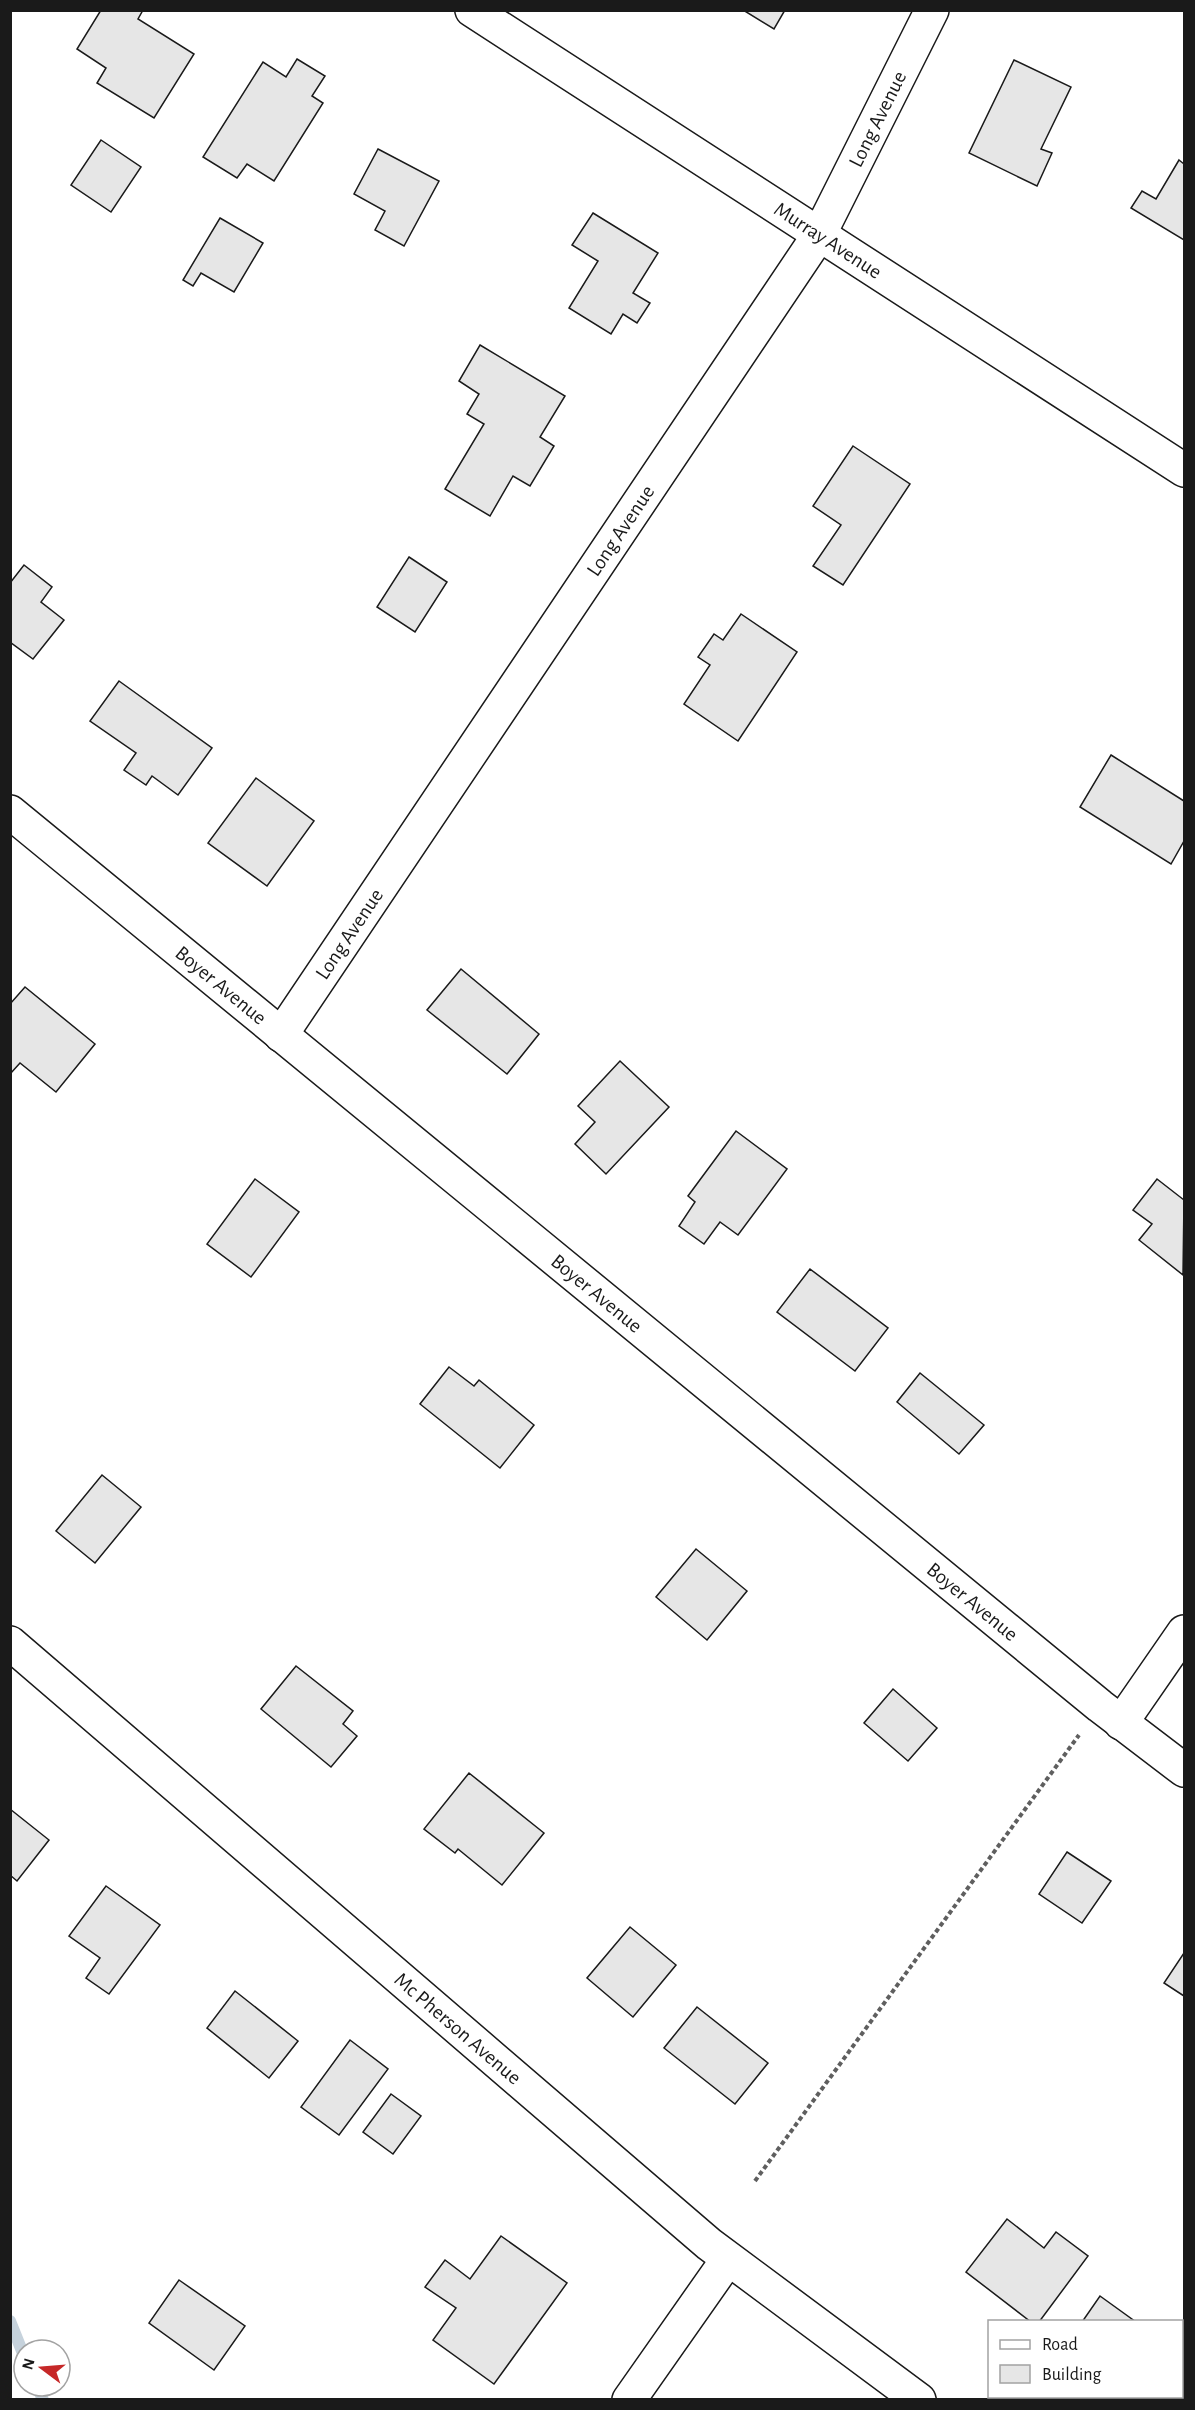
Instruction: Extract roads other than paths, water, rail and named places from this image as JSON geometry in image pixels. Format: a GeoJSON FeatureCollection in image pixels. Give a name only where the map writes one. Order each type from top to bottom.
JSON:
{"type":"FeatureCollection","features":[{"type":"Feature","properties":{"kind":"street","name":"Murray Avenue"},"geometry":{"type":"LineString","coordinates":[[472,10],[1185,470]]}},
{"type":"Feature","properties":{"kind":"street","name":"Long Avenue"},"geometry":{"type":"LineString","coordinates":[[281,1035],[819,235],[932,10]]}},
{"type":"Feature","properties":{"kind":"street","name":"Boyer Avenue"},"geometry":{"type":"LineString","coordinates":[[10,812],[1111,1714],[1185,1770]]}},
{"type":"Feature","properties":{"kind":"street"},"geometry":{"type":"LineString","coordinates":[[1111,1714],[1185,1632]]}},
{"type":"Feature","properties":{"kind":"street","name":"Mc Pherson Avenue"},"geometry":{"type":"LineString","coordinates":[[10,1642],[728,2259],[919,2400]]}},
{"type":"Feature","properties":{"kind":"street"},"geometry":{"type":"LineString","coordinates":[[629,2400],[728,2259]]}},
{"type":"Feature","properties":{"kind":"waterway"},"geometry":{"type":"LineString","coordinates":[[10,2321],[17,2338]]}}]}
